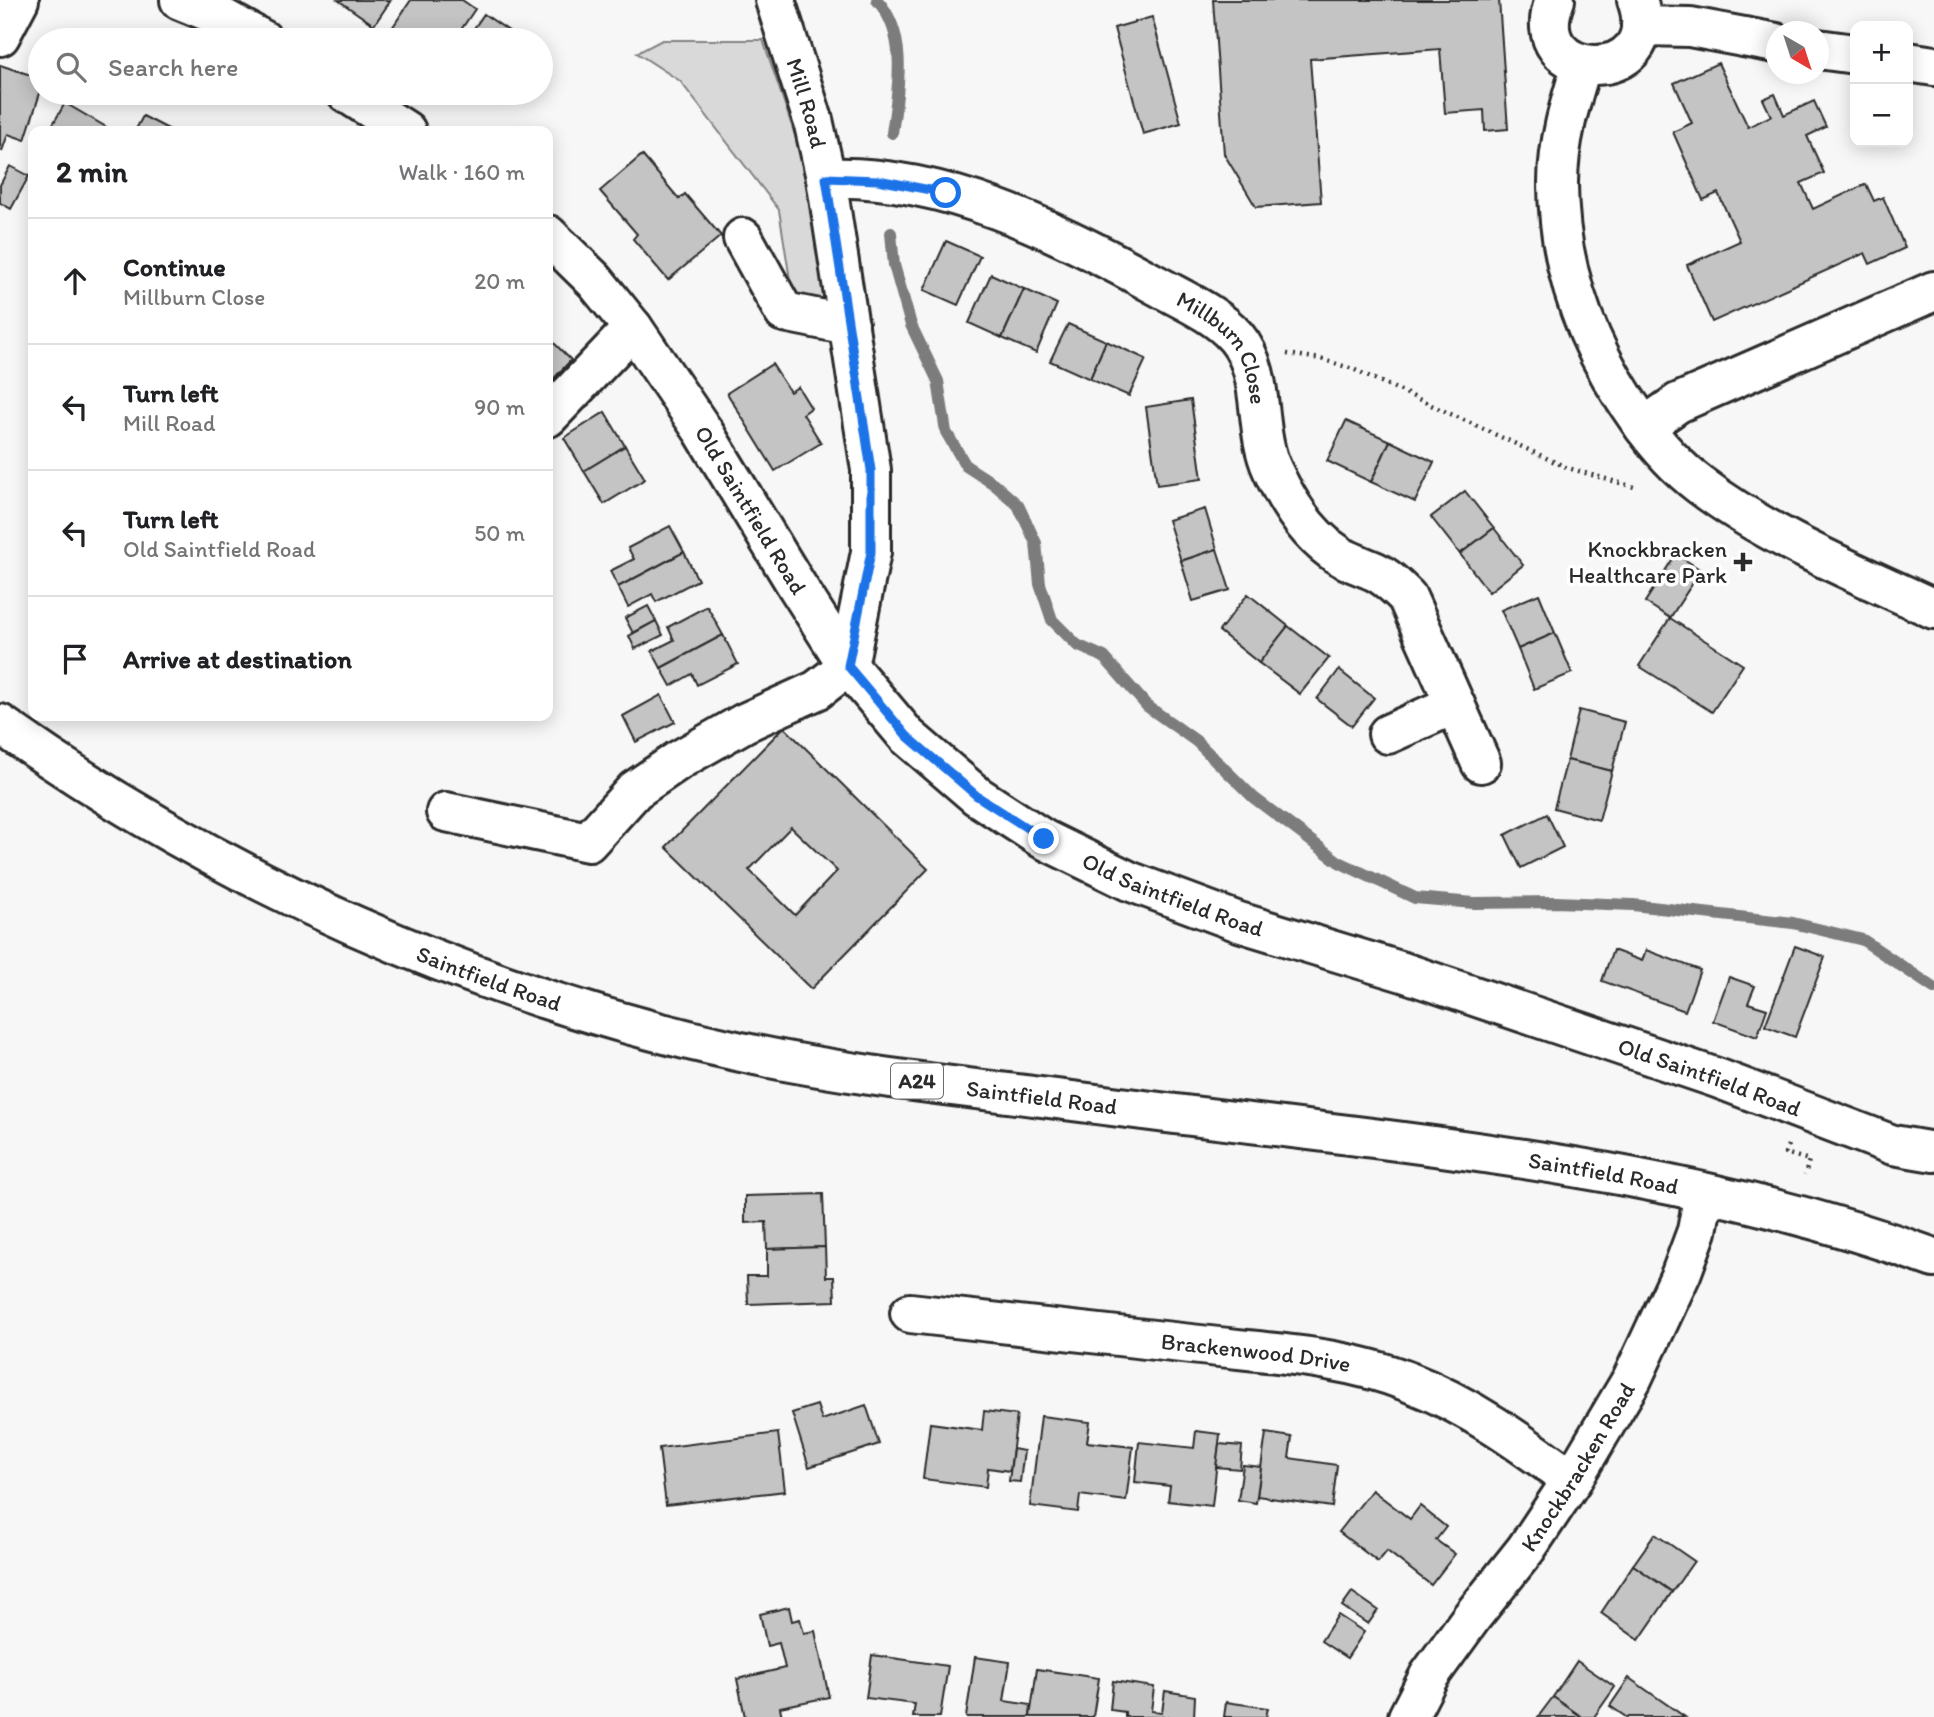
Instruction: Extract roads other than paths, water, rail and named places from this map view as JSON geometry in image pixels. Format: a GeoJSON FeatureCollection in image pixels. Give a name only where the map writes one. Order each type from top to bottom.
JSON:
{"type":"FeatureCollection","features":[{"type":"Feature","properties":{"kind":"main road"},"geometry":{"type":"LineString","coordinates":[[0,36],[19,0]]}},
{"type":"Feature","properties":{"kind":"main road"},"geometry":{"type":"LineString","coordinates":[[180,0],[241,28]]}},
{"type":"Feature","properties":{"kind":"main road"},"geometry":{"type":"LineString","coordinates":[[1555,0],[1550,17],[1551,32],[1557,46],[1568,57],[1595,67],[1609,65],[1631,50],[1638,38],[1639,13],[1690,27],[1766,41]]}},
{"type":"Feature","properties":{"kind":"main road","name":"Mill Road"},"geometry":{"type":"LineString","coordinates":[[776,5],[813,120],[826,178],[871,470],[871,552],[848,666]]}},
{"type":"Feature","properties":{"kind":"main road"},"geometry":{"type":"LineString","coordinates":[[1829,50],[1850,53]]}},
{"type":"Feature","properties":{"kind":"main road"},"geometry":{"type":"LineString","coordinates":[[1913,63],[1934,66]]}},
{"type":"Feature","properties":{"kind":"main road"},"geometry":{"type":"LineString","coordinates":[[1582,64],[1564,124],[1558,182],[1562,244],[1576,301],[1591,342],[1616,387],[1667,456],[1699,484],[1750,519],[1934,609]]}},
{"type":"Feature","properties":{"kind":"main road"},"geometry":{"type":"LineString","coordinates":[[366,105],[398,126]]}},
{"type":"Feature","properties":{"kind":"main road","name":"Millburn Close"},"geometry":{"type":"LineString","coordinates":[[826,178],[878,180],[946,193],[990,206],[1139,276],[1219,321],[1236,336],[1248,354],[1271,467],[1289,500],[1320,542],[1340,557],[1376,572],[1407,597],[1481,763]]}},
{"type":"Feature","properties":{"kind":"main road"},"geometry":{"type":"LineString","coordinates":[[743,238],[784,312],[849,326]]}},
{"type":"Feature","properties":{"kind":"main road","name":"Old Saintfield Road"},"geometry":{"type":"LineString","coordinates":[[553,240],[595,281],[633,328],[703,431],[848,666],[907,736],[977,796],[1044,839],[1129,881],[1239,922],[1403,972],[1703,1074],[1893,1145],[1934,1152]]}},
{"type":"Feature","properties":{"kind":"main road"},"geometry":{"type":"LineString","coordinates":[[1644,427],[1678,403],[1934,291]]}},
{"type":"Feature","properties":{"kind":"main road"},"geometry":{"type":"LineString","coordinates":[[553,412],[633,328]]}},
{"type":"Feature","properties":{"kind":"main road"},"geometry":{"type":"LineString","coordinates":[[446,812],[588,842],[635,790],[678,760],[744,723],[817,690],[848,666]]}},
{"type":"Feature","properties":{"kind":"main road"},"geometry":{"type":"LineString","coordinates":[[1388,734],[1455,704]]}},
{"type":"Feature","properties":{"kind":"main road","name":"Saintfield Road"},"geometry":{"type":"LineString","coordinates":[[0,724],[149,822],[271,886],[476,975],[591,1013],[740,1052],[891,1078],[1454,1148],[1606,1172],[1788,1213],[1896,1244],[1934,1258]]}},
{"type":"Feature","properties":{"kind":"main road","name":"Knockbracken Road"},"geometry":{"type":"LineString","coordinates":[[1408,1717],[1429,1676],[1526,1549],[1572,1480],[1632,1378],[1681,1274],[1697,1231],[1704,1193]]}},
{"type":"Feature","properties":{"kind":"main road","name":"Brackenwood Drive"},"geometry":{"type":"LineString","coordinates":[[910,1313],[1282,1354],[1349,1364],[1407,1381],[1460,1404],[1572,1480]]}},
{"type":"Feature","properties":{"kind":"waterway"},"geometry":{"type":"LineString","coordinates":[[877,0],[894,30],[897,46],[897,99],[892,133]]}},
{"type":"Feature","properties":{"kind":"waterway"},"geometry":{"type":"LineString","coordinates":[[891,233],[894,265],[911,325],[938,381],[946,432],[966,466],[994,484],[1018,505],[1036,543],[1040,584],[1052,620],[1077,645],[1104,657],[1147,706],[1196,741],[1254,798],[1339,862],[1415,898],[1474,903],[1633,905],[1793,923],[1863,940],[1934,988]]}},
{"type":"Feature","properties":{"kind":"place","name":"Knockbracken Healthcare Park"},"geometry":{"type":"Point","coordinates":[1743,562]}}]}
